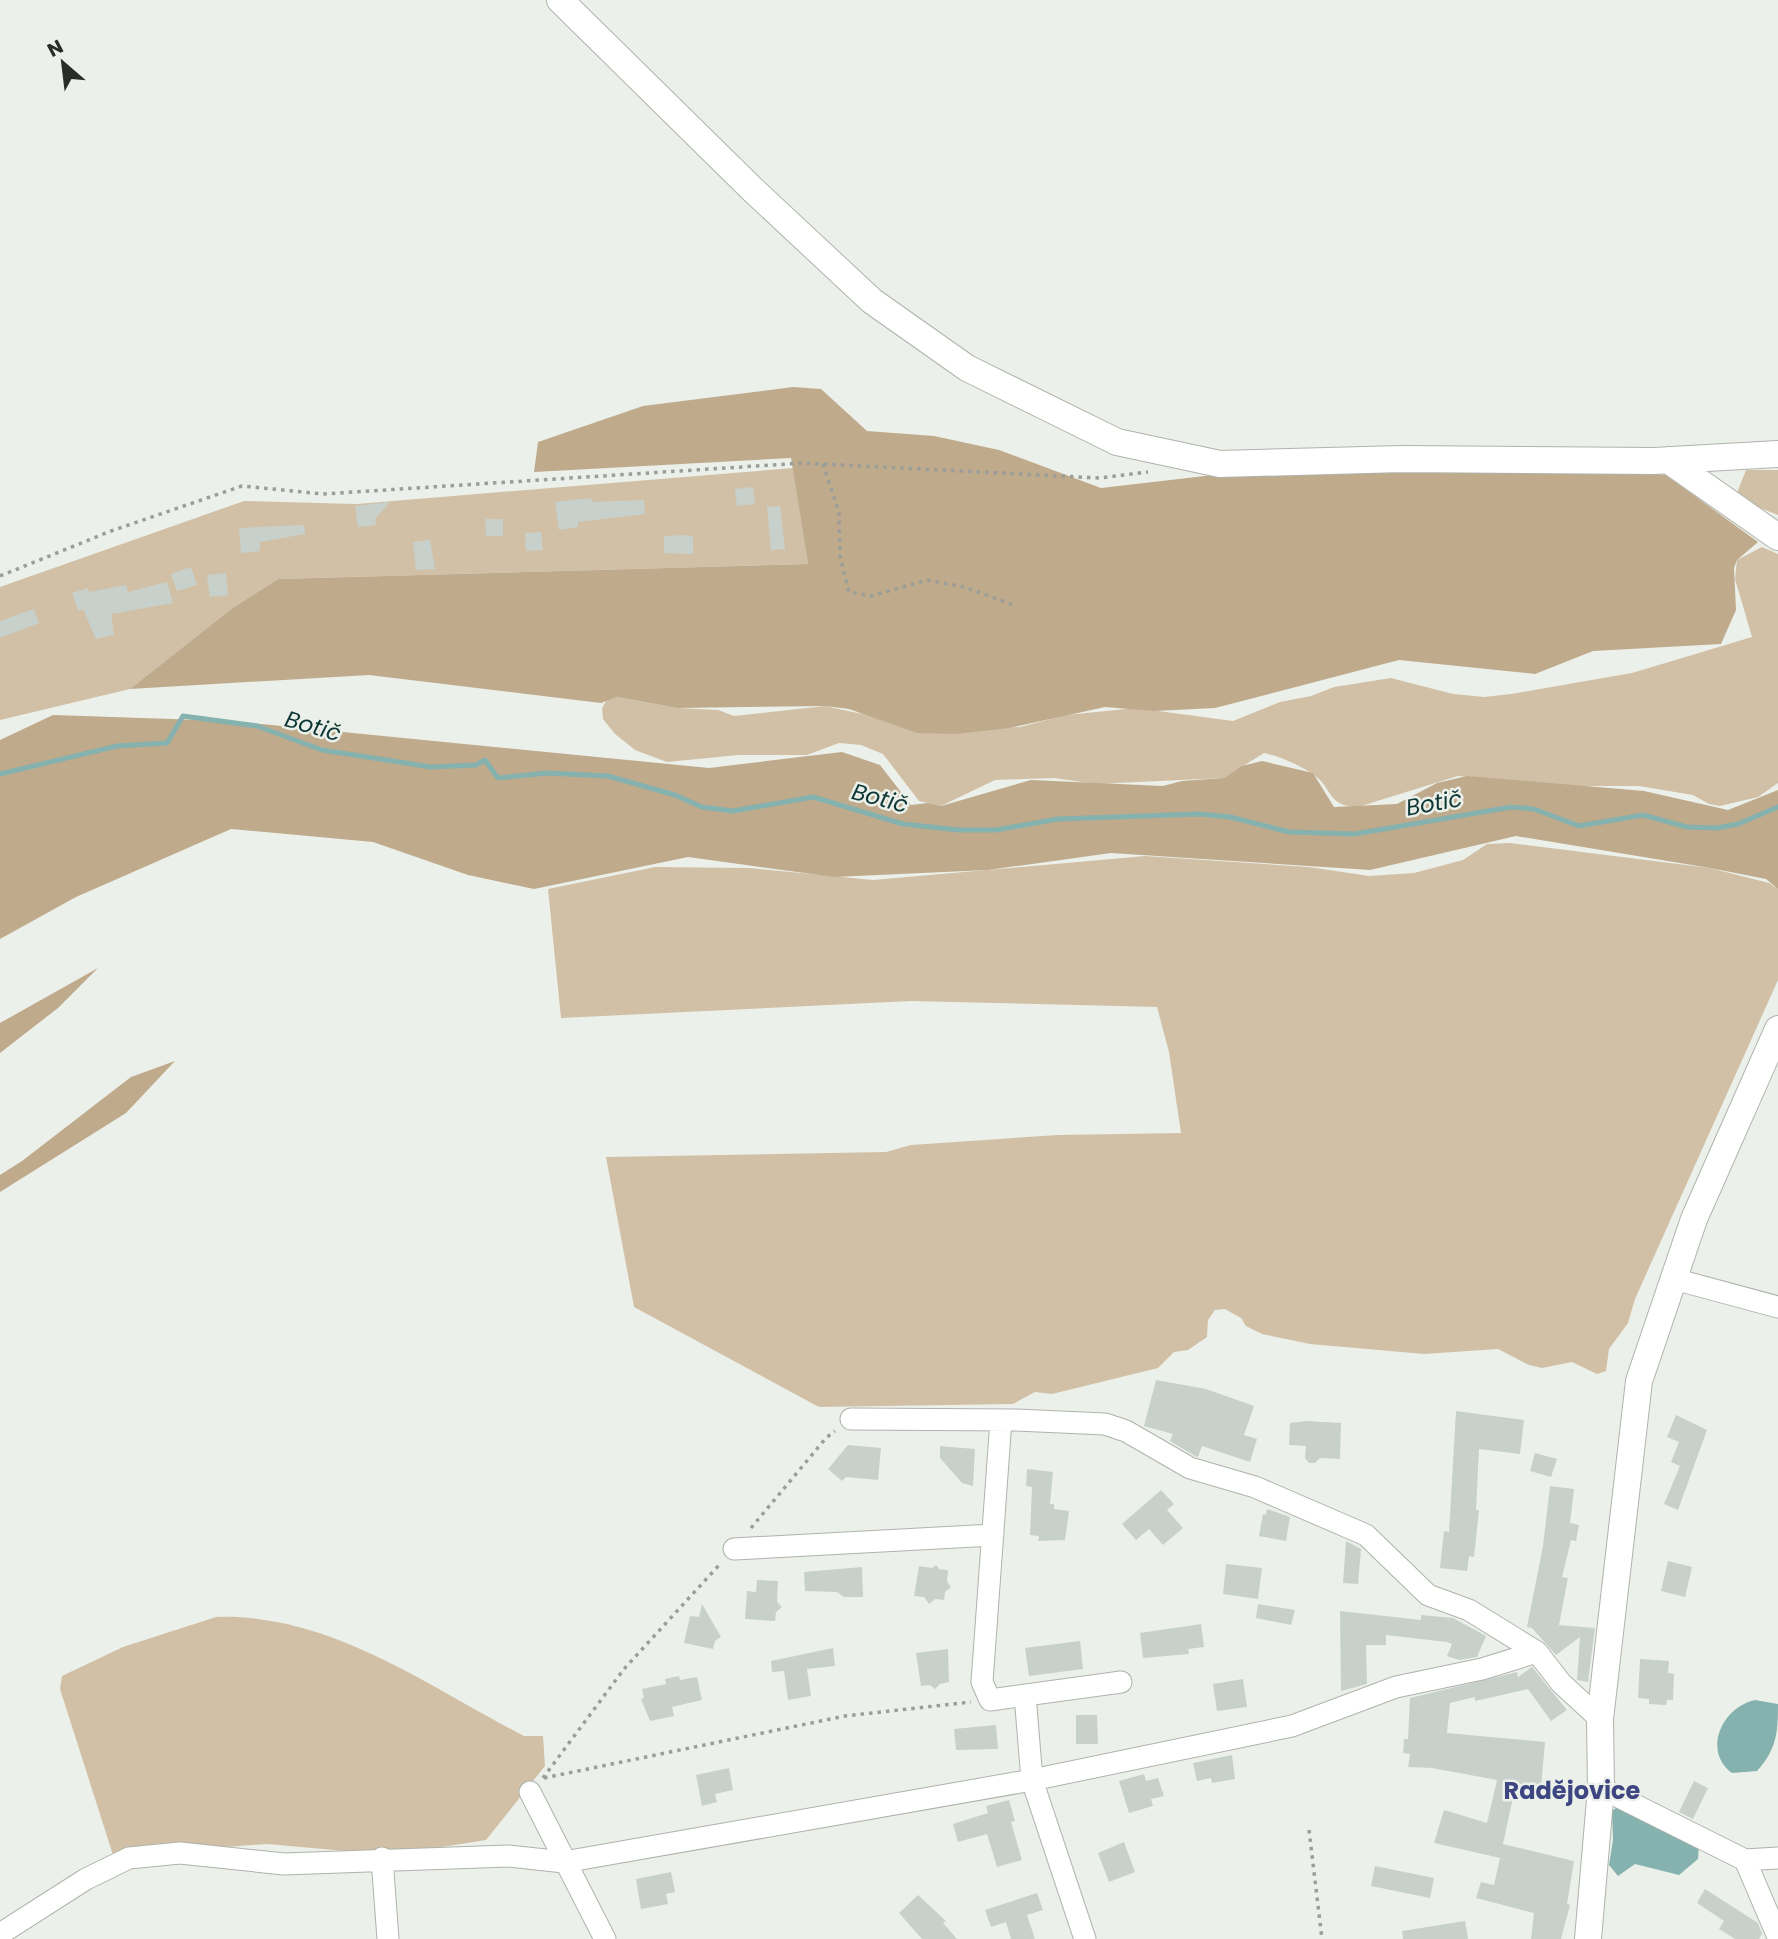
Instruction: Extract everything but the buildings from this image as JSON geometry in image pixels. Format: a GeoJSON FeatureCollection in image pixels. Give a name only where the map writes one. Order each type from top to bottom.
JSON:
{"type":"FeatureCollection","features":[{"type":"Feature","properties":{"kind":"street"},"geometry":{"type":"LineString","coordinates":[[560,0],[752,189],[872,301],[967,368],[1117,442],[1220,464],[1402,459],[1668,460],[1778,454]]}},
{"type":"Feature","properties":{"kind":"street"},"geometry":{"type":"LineString","coordinates":[[1668,460],[1778,537]]}},
{"type":"Feature","properties":{"kind":"street"},"geometry":{"type":"LineString","coordinates":[[1588,1939],[1601,1788],[1600,1719],[1639,1381],[1694,1219],[1778,1029]]}},
{"type":"Feature","properties":{"kind":"street"},"geometry":{"type":"LineString","coordinates":[[1674,1279],[1778,1307]]}},
{"type":"Feature","properties":{"kind":"street"},"geometry":{"type":"LineString","coordinates":[[851,1419],[1105,1424],[1126,1431],[1190,1468],[1255,1487],[1366,1535],[1429,1595],[1469,1610],[1537,1652],[1561,1683],[1600,1719]]}},
{"type":"Feature","properties":{"kind":"street"},"geometry":{"type":"LineString","coordinates":[[1001,1420],[982,1682],[990,1700],[1121,1682]]}},
{"type":"Feature","properties":{"kind":"street"},"geometry":{"type":"LineString","coordinates":[[734,1549],[993,1535]]}},
{"type":"Feature","properties":{"kind":"street"},"geometry":{"type":"LineString","coordinates":[[0,1934],[86,1879],[128,1858],[180,1853],[284,1864],[382,1858],[508,1856],[564,1862],[1032,1780],[1292,1726],[1396,1688],[1482,1669],[1537,1652]]}},
{"type":"Feature","properties":{"kind":"street"},"geometry":{"type":"LineString","coordinates":[[1025,1695],[1032,1780],[1084,1939]]}},
{"type":"Feature","properties":{"kind":"street"},"geometry":{"type":"LineString","coordinates":[[537,1785],[564,1862],[605,1939]]}},
{"type":"Feature","properties":{"kind":"street"},"geometry":{"type":"LineString","coordinates":[[1601,1788],[1710,1840],[1745,1860],[1778,1858]]}},
{"type":"Feature","properties":{"kind":"street"},"geometry":{"type":"LineString","coordinates":[[382,1858],[388,1939]]}},
{"type":"Feature","properties":{"kind":"street"},"geometry":{"type":"LineString","coordinates":[[1745,1860],[1778,1937]]}},
{"type":"Feature","properties":{"kind":"path"},"geometry":{"type":"LineString","coordinates":[[0,576],[111,531],[242,486],[323,494],[823,464],[1099,478],[1153,472]]}},
{"type":"Feature","properties":{"kind":"path"},"geometry":{"type":"LineString","coordinates":[[823,464],[839,512],[840,556],[849,592],[871,596],[927,580],[964,587],[1014,605]]}},
{"type":"Feature","properties":{"kind":"path"},"geometry":{"type":"LineString","coordinates":[[537,1785],[624,1669],[734,1549],[826,1438],[851,1419]]}},
{"type":"Feature","properties":{"kind":"path"},"geometry":{"type":"LineString","coordinates":[[537,1785],[845,1716],[990,1700]]}},
{"type":"Feature","properties":{"kind":"path"},"geometry":{"type":"LineString","coordinates":[[1309,1830],[1322,1939]]}},
{"type":"Feature","properties":{"kind":"shaded area"},"geometry":{"type":"Polygon","coordinates":[[[793,387],[821,389],[867,431],[934,436],[999,450],[1101,488],[1231,473],[1619,470],[1666,475],[1758,542],[1737,560],[1734,568],[1736,610],[1721,644],[1593,651],[1535,674],[1399,660],[1215,708],[1154,711],[1105,707],[1009,728],[956,734],[917,733],[849,709],[825,706],[677,708],[617,697],[601,703],[369,675],[130,689],[231,609],[278,579],[808,564],[791,458],[534,472],[538,442],[643,406],[793,387]]]}},
{"type":"Feature","properties":{"kind":"shaded area"},"geometry":{"type":"Polygon","coordinates":[[[793,468],[808,564],[278,579],[231,609],[130,689],[0,720],[0,587],[244,501],[357,504],[793,468]]]}},
{"type":"Feature","properties":{"kind":"shaded area"},"geometry":{"type":"Polygon","coordinates":[[[1746,470],[1778,470],[1778,515],[1735,498],[1746,470]]]}},
{"type":"Feature","properties":{"kind":"shaded area"},"geometry":{"type":"Polygon","coordinates":[[[1762,547],[1778,554],[1778,783],[1758,797],[1720,806],[1709,804],[1693,795],[1639,786],[1564,786],[1458,776],[1358,807],[1347,806],[1335,799],[1311,773],[1300,766],[1264,753],[1224,778],[1096,784],[1054,778],[995,780],[941,806],[919,801],[883,754],[861,745],[839,743],[807,755],[739,755],[667,762],[635,750],[615,734],[603,719],[602,708],[606,701],[617,697],[677,708],[718,710],[734,716],[825,706],[956,734],[977,729],[1020,727],[1066,715],[1136,708],[1233,721],[1280,702],[1311,696],[1334,687],[1391,678],[1453,694],[1484,697],[1511,694],[1632,673],[1752,637],[1735,579],[1737,560],[1762,547]]]}},
{"type":"Feature","properties":{"kind":"shaded area"},"geometry":{"type":"Polygon","coordinates":[[[53,715],[231,721],[709,768],[842,752],[880,765],[911,805],[928,803],[941,806],[1031,780],[1163,786],[1182,781],[1224,778],[1242,766],[1262,761],[1313,773],[1334,807],[1397,804],[1437,783],[1467,776],[1644,791],[1728,810],[1778,790],[1778,889],[1766,879],[1516,836],[1370,870],[1111,853],[988,870],[834,877],[688,857],[534,889],[468,875],[373,842],[231,829],[76,897],[0,939],[0,740],[53,715]]]}},
{"type":"Feature","properties":{"kind":"shaded area"},"geometry":{"type":"Polygon","coordinates":[[[1510,843],[1710,868],[1769,883],[1778,889],[1778,980],[1635,1299],[1628,1323],[1609,1349],[1606,1371],[1597,1374],[1572,1362],[1542,1368],[1529,1365],[1498,1349],[1424,1354],[1310,1344],[1262,1334],[1246,1326],[1241,1318],[1225,1309],[1215,1310],[1208,1320],[1207,1337],[1188,1350],[1174,1352],[1158,1368],[1052,1394],[1035,1392],[1013,1404],[819,1407],[634,1307],[606,1157],[886,1152],[911,1145],[1058,1135],[1181,1133],[1169,1052],[1157,1007],[911,1001],[561,1018],[548,889],[655,867],[749,868],[873,880],[1145,856],[1309,867],[1369,876],[1414,873],[1463,860],[1487,844],[1510,843]]]}},
{"type":"Feature","properties":{"kind":"shaded area"},"geometry":{"type":"Polygon","coordinates":[[[98,968],[58,1008],[0,1053],[0,1023],[98,968]]]}},
{"type":"Feature","properties":{"kind":"shaded area"},"geometry":{"type":"Polygon","coordinates":[[[175,1061],[126,1113],[0,1192],[0,1175],[131,1077],[175,1061]]]}},
{"type":"Feature","properties":{"kind":"shaded area"},"geometry":{"type":"Polygon","coordinates":[[[216,1617],[258,1619],[299,1627],[376,1656],[524,1736],[543,1736],[545,1766],[486,1840],[391,1855],[267,1844],[113,1855],[60,1689],[62,1676],[123,1647],[216,1617]]]}},
{"type":"Feature","properties":{"kind":"water"},"geometry":{"type":"Polygon","coordinates":[[[1755,1700],[1778,1704],[1775,1740],[1769,1755],[1757,1771],[1732,1773],[1723,1764],[1718,1753],[1720,1731],[1733,1711],[1755,1700]]]}},
{"type":"Feature","properties":{"kind":"water"},"geometry":{"type":"Polygon","coordinates":[[[1620,1805],[1699,1843],[1698,1859],[1679,1875],[1635,1864],[1618,1876],[1609,1865],[1613,1840],[1612,1811],[1620,1805]]]}},
{"type":"Feature","properties":{"kind":"waterway","name":"Botič"},"geometry":{"type":"LineString","coordinates":[[0,774],[117,746],[167,743],[183,716],[257,726],[322,750],[431,767],[476,765],[485,760],[498,778],[547,773],[608,776],[675,795],[702,807],[733,811],[813,797],[903,824],[959,830],[996,830],[1058,819],[1199,814],[1230,817],[1289,832],[1355,834],[1511,807],[1534,809],[1579,826],[1643,815],[1687,827],[1717,828],[1738,824],[1778,807]]}},
{"type":"Feature","properties":{"kind":"district","name":"Radějovice"},"geometry":{"type":"Point","coordinates":[1572,1790]}}]}
